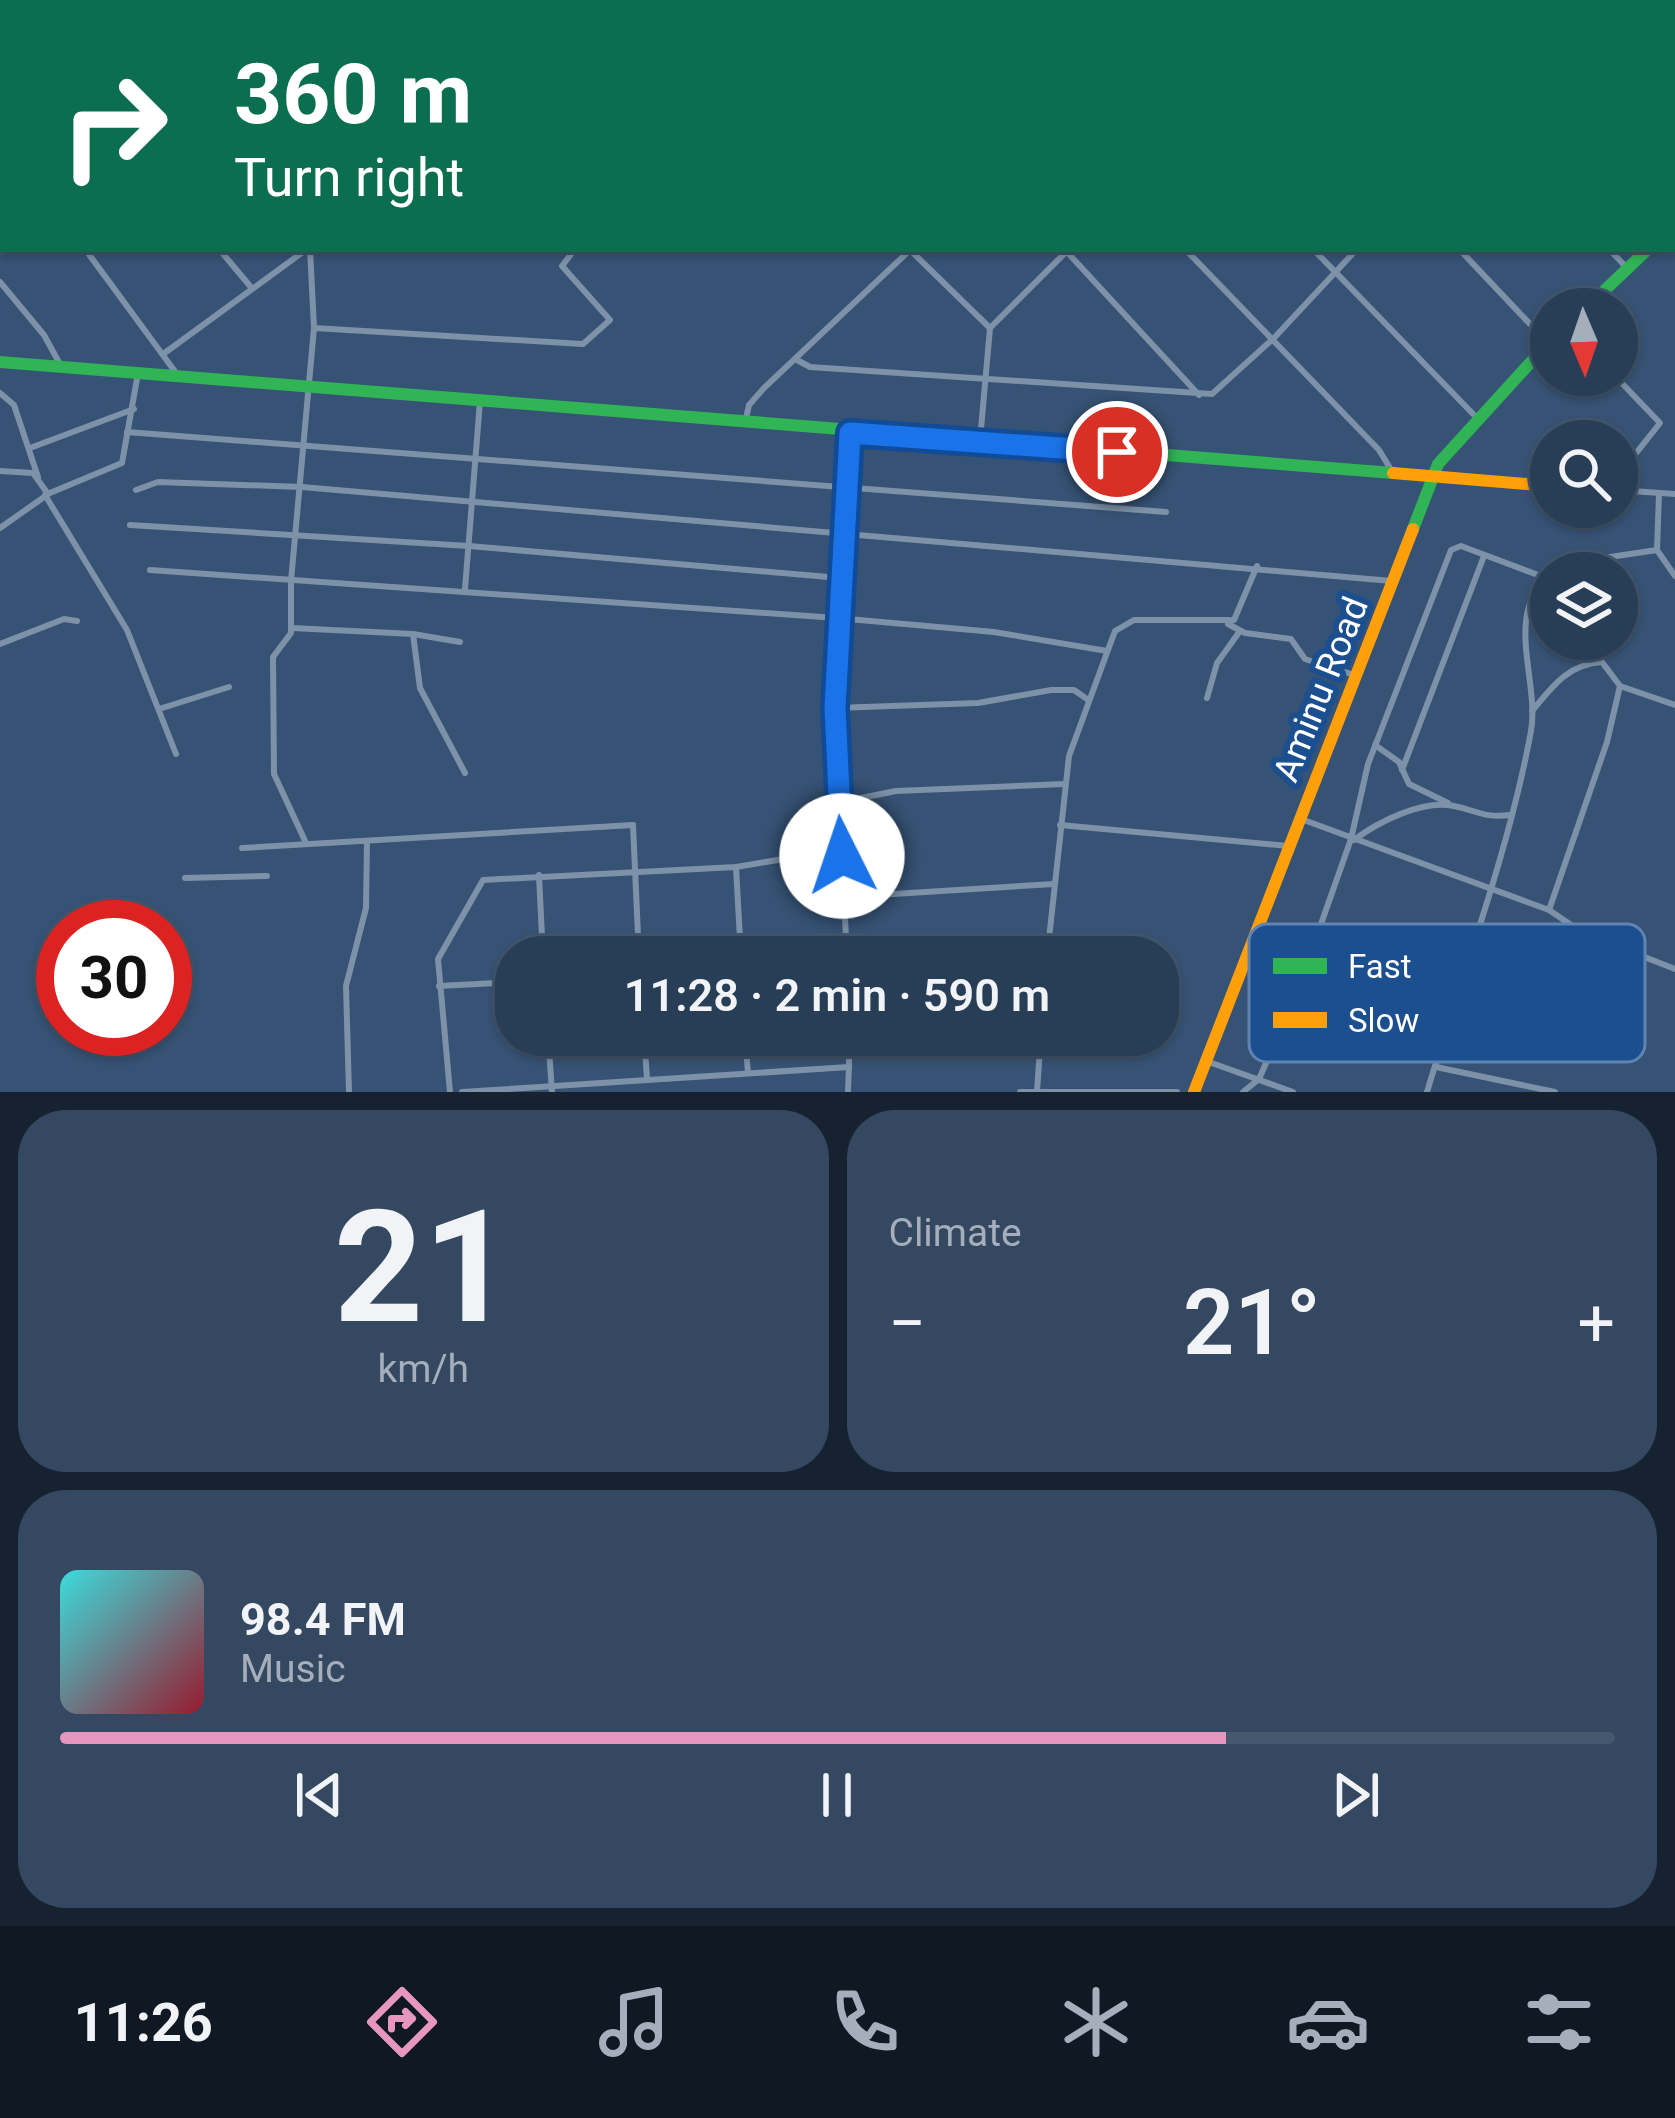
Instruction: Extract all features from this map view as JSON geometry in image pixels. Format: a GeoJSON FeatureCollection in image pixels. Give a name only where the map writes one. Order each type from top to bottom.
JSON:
{"type":"FeatureCollection","features":[{"type":"Feature","properties":{"kind":"street"},"geometry":{"type":"LineString","coordinates":[[87,252],[166,352],[179,377]]}},
{"type":"Feature","properties":{"kind":"street"},"geometry":{"type":"LineString","coordinates":[[222,252],[250,286]]}},
{"type":"Feature","properties":{"kind":"street"},"geometry":{"type":"LineString","coordinates":[[166,352],[250,286],[304,252]]}},
{"type":"Feature","properties":{"kind":"street"},"geometry":{"type":"LineString","coordinates":[[306,843],[278,788],[272,759],[273,658],[278,644],[290,637],[291,581],[311,386],[314,328],[309,252]]}},
{"type":"Feature","properties":{"kind":"street"},"geometry":{"type":"LineString","coordinates":[[314,328],[583,344],[610,320],[562,266],[573,252]]}},
{"type":"Feature","properties":{"kind":"street"},"geometry":{"type":"LineString","coordinates":[[745,423],[749,405],[906,252]]}},
{"type":"Feature","properties":{"kind":"street"},"geometry":{"type":"LineString","coordinates":[[912,252],[989,328]]}},
{"type":"Feature","properties":{"kind":"street"},"geometry":{"type":"LineString","coordinates":[[980,442],[989,328],[1065,252]]}},
{"type":"Feature","properties":{"kind":"street"},"geometry":{"type":"LineString","coordinates":[[1069,252],[1199,395]]}},
{"type":"Feature","properties":{"kind":"street"},"geometry":{"type":"LineString","coordinates":[[1188,252],[1379,450],[1393,472]]}},
{"type":"Feature","properties":{"kind":"street"},"geometry":{"type":"LineString","coordinates":[[1316,252],[1476,417]]}},
{"type":"Feature","properties":{"kind":"street"},"geometry":{"type":"LineString","coordinates":[[795,359],[810,368],[1212,394],[1274,338],[1354,252]]}},
{"type":"Feature","properties":{"kind":"street"},"geometry":{"type":"LineString","coordinates":[[1462,252],[1530,322]]}},
{"type":"Feature","properties":{"kind":"street"},"geometry":{"type":"LineString","coordinates":[[1613,252],[1628,268]]}},
{"type":"Feature","properties":{"kind":"street"},"geometry":{"type":"LineString","coordinates":[[1607,288],[1645,252]]}},
{"type":"Feature","properties":{"kind":"street"},"geometry":{"type":"LineString","coordinates":[[0,282],[44,335],[61,366]]}},
{"type":"Feature","properties":{"kind":"street","name":"Aminu Road"},"geometry":{"type":"LineString","coordinates":[[1258,924],[1438,464],[1530,361]]}},
{"type":"Feature","properties":{"kind":"street"},"geometry":{"type":"LineString","coordinates":[[0,362],[1530,485]]}},
{"type":"Feature","properties":{"kind":"street"},"geometry":{"type":"LineString","coordinates":[[0,528],[47,494],[122,463],[138,373]]}},
{"type":"Feature","properties":{"kind":"street"},"geometry":{"type":"LineString","coordinates":[[0,393],[14,405],[47,494],[101,580],[176,754]]}},
{"type":"Feature","properties":{"kind":"street"},"geometry":{"type":"LineString","coordinates":[[1634,396],[1660,423],[1638,451]]}},
{"type":"Feature","properties":{"kind":"street"},"geometry":{"type":"LineString","coordinates":[[465,589],[479,400]]}},
{"type":"Feature","properties":{"kind":"street"},"geometry":{"type":"LineString","coordinates":[[30,448],[134,409]]}},
{"type":"Feature","properties":{"kind":"street"},"geometry":{"type":"LineString","coordinates":[[128,432],[1166,512]]}},
{"type":"Feature","properties":{"kind":"street"},"geometry":{"type":"LineString","coordinates":[[846,936],[835,708],[850,433]]}},
{"type":"Feature","properties":{"kind":"street"},"geometry":{"type":"LineString","coordinates":[[0,470],[38,477]]}},
{"type":"Feature","properties":{"kind":"street"},"geometry":{"type":"LineString","coordinates":[[136,490],[158,482],[302,488],[1396,581]]}},
{"type":"Feature","properties":{"kind":"street"},"geometry":{"type":"LineString","coordinates":[[1638,492],[1675,494]]}},
{"type":"Feature","properties":{"kind":"street"},"geometry":{"type":"LineString","coordinates":[[1658,494],[1657,550],[1675,576]]}},
{"type":"Feature","properties":{"kind":"street"},"geometry":{"type":"LineString","coordinates":[[130,525],[469,546],[840,578]]}},
{"type":"Feature","properties":{"kind":"street"},"geometry":{"type":"LineString","coordinates":[[1322,924],[1353,839],[1350,822],[1376,745],[1451,550],[1461,546],[1530,569]]}},
{"type":"Feature","properties":{"kind":"street"},"geometry":{"type":"LineString","coordinates":[[1638,553],[1657,550]]}},
{"type":"Feature","properties":{"kind":"street"},"geometry":{"type":"LineString","coordinates":[[1401,766],[1484,556]]}},
{"type":"Feature","properties":{"kind":"street"},"geometry":{"type":"LineString","coordinates":[[1049,936],[1064,784],[1087,699],[1115,631],[1134,620],[1226,622],[1240,615],[1257,566]]}},
{"type":"Feature","properties":{"kind":"street"},"geometry":{"type":"LineString","coordinates":[[150,570],[837,618],[994,632],[1107,651]]}},
{"type":"Feature","properties":{"kind":"street"},"geometry":{"type":"LineString","coordinates":[[1478,924],[1510,815],[1532,711],[1525,636],[1530,614]]}},
{"type":"Feature","properties":{"kind":"street"},"geometry":{"type":"LineString","coordinates":[[0,644],[64,619],[76,621]]}},
{"type":"Feature","properties":{"kind":"street"},"geometry":{"type":"LineString","coordinates":[[1226,622],[1240,631],[1291,639],[1306,659],[1357,676]]}},
{"type":"Feature","properties":{"kind":"street"},"geometry":{"type":"LineString","coordinates":[[291,628],[413,634],[460,642]]}},
{"type":"Feature","properties":{"kind":"street"},"geometry":{"type":"LineString","coordinates":[[1207,698],[1217,663],[1240,631]]}},
{"type":"Feature","properties":{"kind":"street"},"geometry":{"type":"LineString","coordinates":[[413,634],[420,688],[465,773]]}},
{"type":"Feature","properties":{"kind":"street"},"geometry":{"type":"LineString","coordinates":[[1532,711],[1564,674],[1602,662],[1620,686],[1675,705]]}},
{"type":"Feature","properties":{"kind":"street"},"geometry":{"type":"LineString","coordinates":[[1549,910],[1620,686]]}},
{"type":"Feature","properties":{"kind":"street"},"geometry":{"type":"LineString","coordinates":[[159,710],[229,687]]}},
{"type":"Feature","properties":{"kind":"street"},"geometry":{"type":"LineString","coordinates":[[835,708],[978,703],[1051,690],[1074,690],[1087,699]]}},
{"type":"Feature","properties":{"kind":"street"},"geometry":{"type":"LineString","coordinates":[[1376,745],[1401,766],[1412,787],[1487,817],[1510,815]]}},
{"type":"Feature","properties":{"kind":"street"},"geometry":{"type":"LineString","coordinates":[[839,802],[896,791],[1064,784]]}},
{"type":"Feature","properties":{"kind":"street"},"geometry":{"type":"LineString","coordinates":[[1353,839],[1387,820],[1451,805]]}},
{"type":"Feature","properties":{"kind":"street"},"geometry":{"type":"LineString","coordinates":[[1487,817],[1504,838]]}},
{"type":"Feature","properties":{"kind":"street"},"geometry":{"type":"LineString","coordinates":[[1299,819],[1549,910],[1570,924]]}},
{"type":"Feature","properties":{"kind":"street"},"geometry":{"type":"LineString","coordinates":[[242,848],[632,823],[638,936]]}},
{"type":"Feature","properties":{"kind":"street"},"geometry":{"type":"LineString","coordinates":[[1060,825],[1288,846]]}},
{"type":"Feature","properties":{"kind":"street"},"geometry":{"type":"LineString","coordinates":[[349,1092],[346,986],[366,908],[367,839]]}},
{"type":"Feature","properties":{"kind":"street"},"geometry":{"type":"LineString","coordinates":[[450,1092],[438,959],[478,884],[489,877],[736,867],[777,857],[842,856]]}},
{"type":"Feature","properties":{"kind":"street"},"geometry":{"type":"LineString","coordinates":[[736,867],[740,936]]}},
{"type":"Feature","properties":{"kind":"street"},"geometry":{"type":"LineString","coordinates":[[539,874],[542,936]]}},
{"type":"Feature","properties":{"kind":"street"},"geometry":{"type":"LineString","coordinates":[[185,878],[267,876]]}},
{"type":"Feature","properties":{"kind":"street"},"geometry":{"type":"LineString","coordinates":[[844,896],[1054,884]]}},
{"type":"Feature","properties":{"kind":"street","name":"Aminu Road"},"geometry":{"type":"LineString","coordinates":[[1194,1092],[1249,948]]}},
{"type":"Feature","properties":{"kind":"street"},"geometry":{"type":"LineString","coordinates":[[1645,957],[1675,969]]}},
{"type":"Feature","properties":{"kind":"street"},"geometry":{"type":"LineString","coordinates":[[439,986],[495,983]]}},
{"type":"Feature","properties":{"kind":"street"},"geometry":{"type":"LineString","coordinates":[[550,1056],[552,1089]]}},
{"type":"Feature","properties":{"kind":"street"},"geometry":{"type":"LineString","coordinates":[[645,1056],[647,1079]]}},
{"type":"Feature","properties":{"kind":"street"},"geometry":{"type":"LineString","coordinates":[[747,1056],[748,1073]]}},
{"type":"Feature","properties":{"kind":"street"},"geometry":{"type":"LineString","coordinates":[[848,1092],[850,1056]]}},
{"type":"Feature","properties":{"kind":"street"},"geometry":{"type":"LineString","coordinates":[[1037,1091],[1040,1056]]}},
{"type":"Feature","properties":{"kind":"street"},"geometry":{"type":"LineString","coordinates":[[1206,1061],[1293,1092]]}},
{"type":"Feature","properties":{"kind":"street"},"geometry":{"type":"LineString","coordinates":[[1243,1092],[1259,1079],[1266,1062]]}},
{"type":"Feature","properties":{"kind":"street"},"geometry":{"type":"LineString","coordinates":[[1427,1092],[1436,1062]]}},
{"type":"Feature","properties":{"kind":"street"},"geometry":{"type":"LineString","coordinates":[[462,1092],[850,1067]]}},
{"type":"Feature","properties":{"kind":"street"},"geometry":{"type":"LineString","coordinates":[[1434,1067],[1555,1092]]}},
{"type":"Feature","properties":{"kind":"street"},"geometry":{"type":"LineString","coordinates":[[1020,1092],[1177,1092]]}},
{"type":"Feature","properties":{"kind":"traffic: fast"},"geometry":{"type":"LineString","coordinates":[[1607,288],[1645,252]]}},
{"type":"Feature","properties":{"kind":"traffic: fast"},"geometry":{"type":"LineString","coordinates":[[0,362],[1393,473]]}},
{"type":"Feature","properties":{"kind":"traffic: fast"},"geometry":{"type":"LineString","coordinates":[[1413,529],[1438,464],[1530,363]]}},
{"type":"Feature","properties":{"kind":"traffic: slow"},"geometry":{"type":"LineString","coordinates":[[1393,473],[1530,484]]}},
{"type":"Feature","properties":{"kind":"traffic: slow"},"geometry":{"type":"LineString","coordinates":[[1259,924],[1413,529]]}},
{"type":"Feature","properties":{"kind":"traffic: slow"},"geometry":{"type":"LineString","coordinates":[[1194,1092],[1249,951]]}},
{"type":"Feature","properties":{"kind":"route"},"geometry":{"type":"LineString","coordinates":[[842,856],[835,708],[850,433],[1117,452]]}}]}
